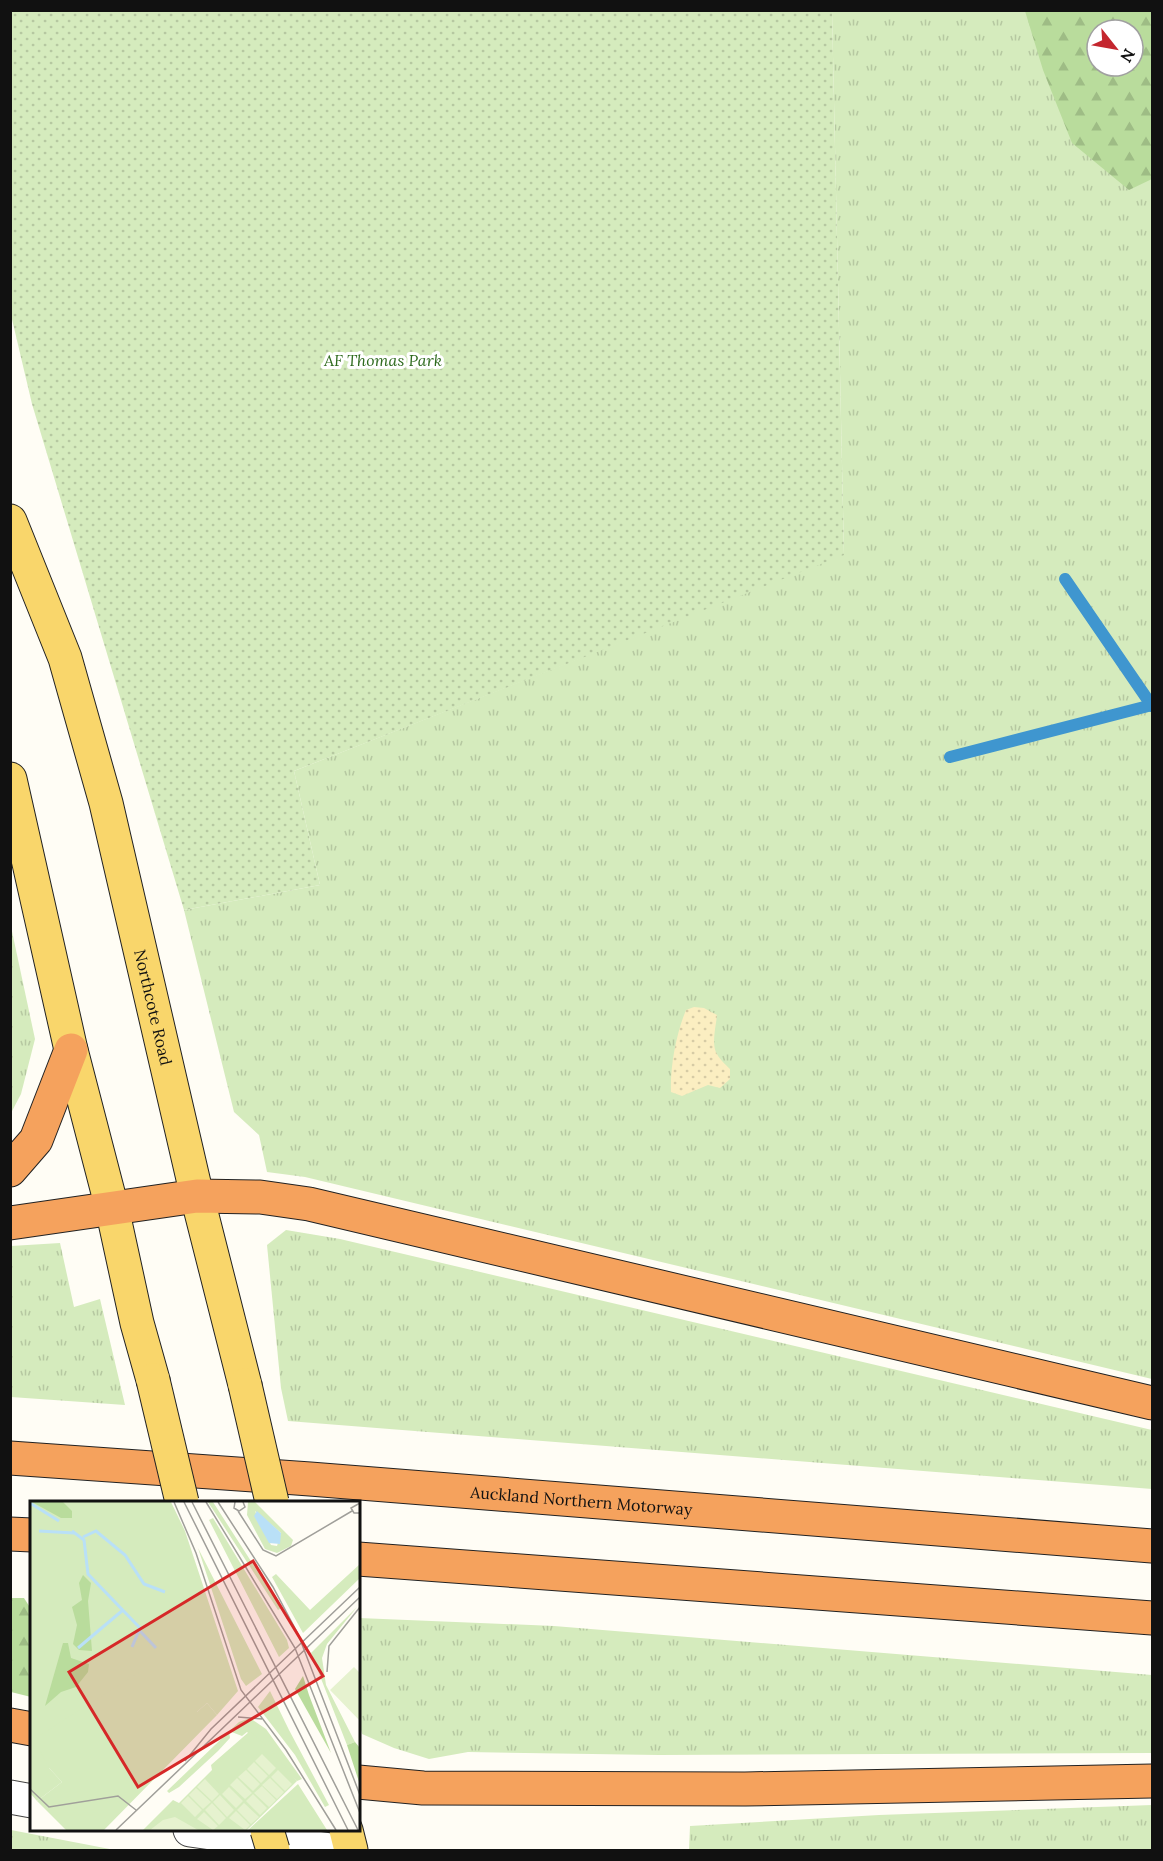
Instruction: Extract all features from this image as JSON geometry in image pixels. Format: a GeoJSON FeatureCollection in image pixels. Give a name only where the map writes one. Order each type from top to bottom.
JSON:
{"type":"FeatureCollection","features":[{"type":"Feature","properties":{"kind":"highway"},"geometry":{"type":"LineString","coordinates":[[10,1170],[36,1140],[71,1050]]}},
{"type":"Feature","properties":{"kind":"highway"},"geometry":{"type":"LineString","coordinates":[[10,1223],[197,1196],[260,1197],[309,1204],[1152,1403]]}},
{"type":"Feature","properties":{"kind":"highway","name":"Auckland Northern Motorway"},"geometry":{"type":"LineString","coordinates":[[10,1458],[310,1479],[1152,1546]]}},
{"type":"Feature","properties":{"kind":"highway"},"geometry":{"type":"LineString","coordinates":[[10,1534],[30,1535]]}},
{"type":"Feature","properties":{"kind":"highway"},"geometry":{"type":"LineString","coordinates":[[360,1559],[1152,1618]]}},
{"type":"Feature","properties":{"kind":"highway"},"geometry":{"type":"LineString","coordinates":[[10,1725],[30,1729]]}},
{"type":"Feature","properties":{"kind":"highway"},"geometry":{"type":"LineString","coordinates":[[360,1782],[423,1788],[745,1789],[1152,1781]]}},
{"type":"Feature","properties":{"kind":"main road","name":"Northcote Road"},"geometry":{"type":"LineString","coordinates":[[10,521],[65,658],[106,803],[197,1196],[272,1501]]}},
{"type":"Feature","properties":{"kind":"main road"},"geometry":{"type":"LineString","coordinates":[[10,779],[71,1050],[112,1208],[137,1323],[182,1501]]}},
{"type":"Feature","properties":{"kind":"main road"},"geometry":{"type":"LineString","coordinates":[[267,1831],[273,1851]]}},
{"type":"Feature","properties":{"kind":"main road"},"geometry":{"type":"LineString","coordinates":[[346,1831],[351,1851]]}},
{"type":"Feature","properties":{"kind":"lane"},"geometry":{"type":"LineString","coordinates":[[10,1797],[30,1801]]}},
{"type":"Feature","properties":{"kind":"lane"},"geometry":{"type":"LineString","coordinates":[[197,1831],[331,1851]]}},
{"type":"Feature","properties":{"kind":"green space","name":"AF Thomas Park"},"geometry":{"type":"Polygon","coordinates":[[[10,11],[832,11],[844,555],[294,771],[320,885],[184,910],[32,404],[11,315],[10,11]]]}},
{"type":"Feature","properties":{"kind":"green space"},"geometry":{"type":"Polygon","coordinates":[[[832,11],[1152,11],[1152,1379],[305,1177],[267,1172],[259,1135],[234,1112],[184,910],[320,885],[294,771],[844,554],[832,11]]]}},
{"type":"Feature","properties":{"kind":"green space"},"geometry":{"type":"Polygon","coordinates":[[[1025,11],[1152,11],[1152,179],[1129,190],[1072,143],[1043,70],[1025,11]]]}},
{"type":"Feature","properties":{"kind":"green space"},"geometry":{"type":"Polygon","coordinates":[[[10,922],[35,1039],[21,1094],[11,1113],[10,922]]]}},
{"type":"Feature","properties":{"kind":"green space"},"geometry":{"type":"Polygon","coordinates":[[[286,1230],[340,1239],[1152,1430],[1152,1489],[288,1421],[281,1388],[267,1245],[286,1230]]]}},
{"type":"Feature","properties":{"kind":"green space"},"geometry":{"type":"Polygon","coordinates":[[[60,1243],[74,1307],[100,1299],[125,1405],[11,1397],[11,1246],[60,1243]]]}},
{"type":"Feature","properties":{"kind":"green space"},"geometry":{"type":"Polygon","coordinates":[[[11,1598],[24,1598],[30,1607],[30,1697],[11,1692],[11,1598]]]}},
{"type":"Feature","properties":{"kind":"green space"},"geometry":{"type":"Polygon","coordinates":[[[360,1618],[554,1626],[1152,1675],[1152,1753],[659,1755],[468,1752],[429,1759],[394,1748],[362,1734],[360,1726],[360,1618]]]}},
{"type":"Feature","properties":{"kind":"green space"},"geometry":{"type":"Polygon","coordinates":[[[1152,1805],[1152,1850],[689,1850],[690,1826],[879,1815],[1152,1805]]]}},
{"type":"Feature","properties":{"kind":"green space"},"geometry":{"type":"Polygon","coordinates":[[[11,1830],[115,1850],[11,1850],[11,1830]]]}},
{"type":"Feature","properties":{"kind":"sand"},"geometry":{"type":"Polygon","coordinates":[[[694,1007],[704,1008],[717,1015],[715,1050],[730,1069],[730,1079],[720,1088],[708,1085],[682,1096],[671,1092],[673,1061],[679,1029],[686,1010],[694,1007]]]}},
{"type":"Feature","properties":{"kind":"waterway"},"geometry":{"type":"LineString","coordinates":[[1065,579],[1152,706]]}},
{"type":"Feature","properties":{"kind":"waterway"},"geometry":{"type":"LineString","coordinates":[[950,757],[1152,705]]}}]}
